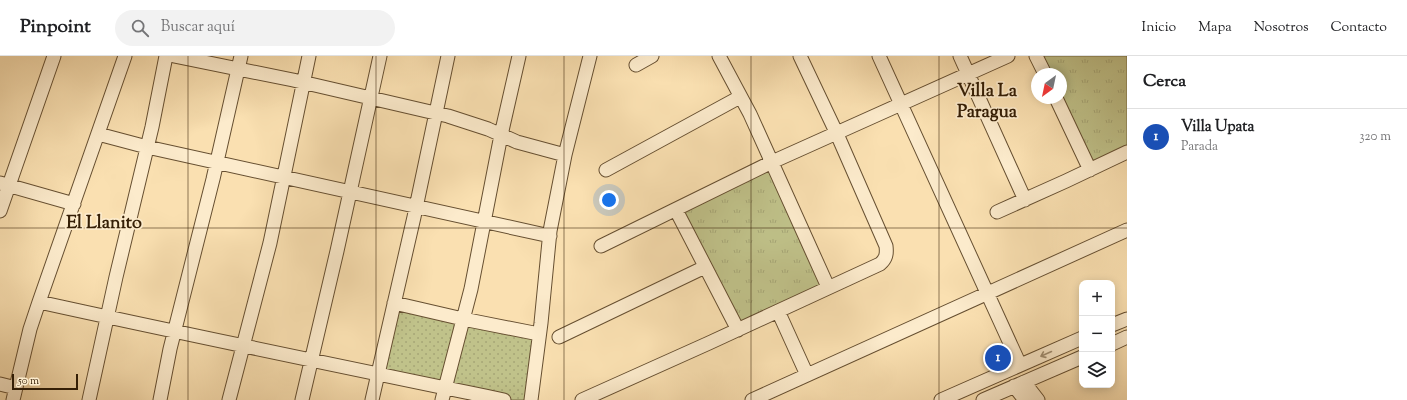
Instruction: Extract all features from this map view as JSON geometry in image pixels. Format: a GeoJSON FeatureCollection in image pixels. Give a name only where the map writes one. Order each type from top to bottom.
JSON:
{"type":"FeatureCollection","features":[{"type":"Feature","properties":{"kind":"street"},"geometry":{"type":"LineString","coordinates":[[0,211],[4,184],[54,56]]}},
{"type":"Feature","properties":{"kind":"street"},"geometry":{"type":"LineString","coordinates":[[0,384],[15,394],[30,330],[39,302],[125,56]]}},
{"type":"Feature","properties":{"kind":"street"},"geometry":{"type":"LineString","coordinates":[[89,400],[147,147],[166,56]]}},
{"type":"Feature","properties":{"kind":"street"},"geometry":{"type":"LineString","coordinates":[[174,56],[304,83],[435,113],[466,121],[517,142],[565,155]]}},
{"type":"Feature","properties":{"kind":"street"},"geometry":{"type":"LineString","coordinates":[[160,400],[175,331],[217,162],[241,56]]}},
{"type":"Feature","properties":{"kind":"street"},"geometry":{"type":"LineString","coordinates":[[229,400],[270,242],[309,56]]}},
{"type":"Feature","properties":{"kind":"street"},"geometry":{"type":"LineString","coordinates":[[302,400],[380,56]]}},
{"type":"Feature","properties":{"kind":"street"},"geometry":{"type":"LineString","coordinates":[[372,400],[416,207],[448,56]]}},
{"type":"Feature","properties":{"kind":"street"},"geometry":{"type":"LineString","coordinates":[[444,394],[471,289],[501,135],[519,56]]}},
{"type":"Feature","properties":{"kind":"street"},"geometry":{"type":"LineString","coordinates":[[531,400],[540,334],[550,236],[565,155],[590,56]]}},
{"type":"Feature","properties":{"kind":"street"},"geometry":{"type":"LineString","coordinates":[[636,65],[652,56]]}},
{"type":"Feature","properties":{"kind":"street"},"geometry":{"type":"LineString","coordinates":[[719,56],[750,114],[828,287]]}},
{"type":"Feature","properties":{"kind":"street"},"geometry":{"type":"LineString","coordinates":[[582,400],[880,264],[885,259],[887,252],[886,246],[837,134],[800,56]]}},
{"type":"Feature","properties":{"kind":"street"},"geometry":{"type":"LineString","coordinates":[[879,56],[1020,366]]}},
{"type":"Feature","properties":{"kind":"street"},"geometry":{"type":"LineString","coordinates":[[960,56],[1025,200]]}},
{"type":"Feature","properties":{"kind":"street"},"geometry":{"type":"LineString","coordinates":[[601,246],[772,162],[902,105],[1008,56]]}},
{"type":"Feature","properties":{"kind":"street"},"geometry":{"type":"LineString","coordinates":[[1036,56],[1042,68]]}},
{"type":"Feature","properties":{"kind":"street"},"geometry":{"type":"LineString","coordinates":[[606,170],[740,97]]}},
{"type":"Feature","properties":{"kind":"street"},"geometry":{"type":"LineString","coordinates":[[1059,104],[1090,170]]}},
{"type":"Feature","properties":{"kind":"street"},"geometry":{"type":"LineString","coordinates":[[98,134],[147,147],[284,176],[484,223],[550,236]]}},
{"type":"Feature","properties":{"kind":"street"},"geometry":{"type":"LineString","coordinates":[[997,212],[1127,152]]}},
{"type":"Feature","properties":{"kind":"street"},"geometry":{"type":"LineString","coordinates":[[4,184],[74,204]]}},
{"type":"Feature","properties":{"kind":"street"},"geometry":{"type":"LineString","coordinates":[[676,210],[738,330]]}},
{"type":"Feature","properties":{"kind":"street"},"geometry":{"type":"LineString","coordinates":[[752,400],[1127,230]]}},
{"type":"Feature","properties":{"kind":"street"},"geometry":{"type":"LineString","coordinates":[[559,337],[705,267]]}},
{"type":"Feature","properties":{"kind":"street"},"geometry":{"type":"LineString","coordinates":[[39,302],[242,347],[378,373],[444,394],[504,400]]}},
{"type":"Feature","properties":{"kind":"street"},"geometry":{"type":"LineString","coordinates":[[394,303],[463,319],[540,334]]}},
{"type":"Feature","properties":{"kind":"street"},"geometry":{"type":"LineString","coordinates":[[778,311],[807,375]]}},
{"type":"Feature","properties":{"kind":"street"},"geometry":{"type":"LineString","coordinates":[[1115,324],[1127,319]]}},
{"type":"Feature","properties":{"kind":"street"},"geometry":{"type":"LineString","coordinates":[[1115,343],[1127,337]]}},
{"type":"Feature","properties":{"kind":"street"},"geometry":{"type":"LineString","coordinates":[[941,400],[1079,339]]}},
{"type":"Feature","properties":{"kind":"street"},"geometry":{"type":"LineString","coordinates":[[983,400],[1079,358]]}},
{"type":"Feature","properties":{"kind":"street"},"geometry":{"type":"LineString","coordinates":[[1019,384],[1025,400]]}},
{"type":"Feature","properties":{"kind":"street"},"geometry":{"type":"LineString","coordinates":[[1019,384],[1038,400]]}},
{"type":"Feature","properties":{"kind":"green space"},"geometry":{"type":"Polygon","coordinates":[[[1036,56],[1127,56],[1127,152],[1090,170],[1063,104],[1067,104],[1067,68],[1042,68],[1036,56]]]}},
{"type":"Feature","properties":{"kind":"green space"},"geometry":{"type":"Polygon","coordinates":[[[772,162],[828,287],[738,330],[676,210],[772,162]]]}},
{"type":"Feature","properties":{"kind":"green space"},"geometry":{"type":"Polygon","coordinates":[[[394,303],[539,334],[531,400],[504,400],[378,373],[394,303]]]}},
{"type":"Feature","properties":{"kind":"place","name":"Villa Upata"},"geometry":{"type":"Point","coordinates":[998,358]}},
{"type":"Feature","properties":{"kind":"district","name":"Villa La Paragua"},"geometry":{"type":"Point","coordinates":[987,100]}},
{"type":"Feature","properties":{"kind":"district","name":"El Llanito"},"geometry":{"type":"Point","coordinates":[104,222]}}]}
